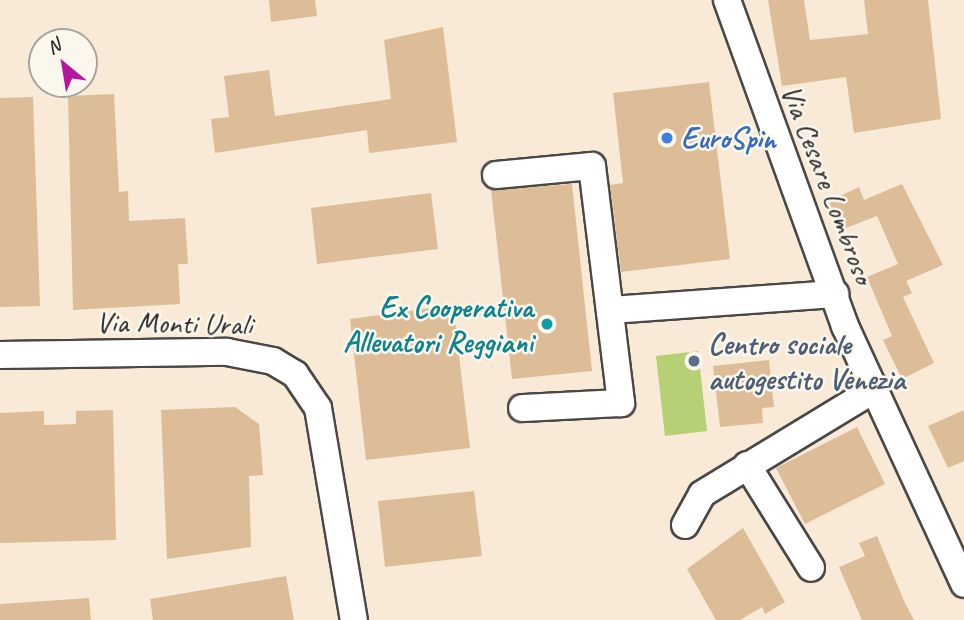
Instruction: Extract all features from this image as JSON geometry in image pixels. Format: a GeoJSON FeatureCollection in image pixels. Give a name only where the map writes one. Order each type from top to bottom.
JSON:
{"type":"FeatureCollection","features":[{"type":"Feature","properties":{"kind":"street","name":"Via Cesare Lombroso"},"geometry":{"type":"LineString","coordinates":[[727,0],[787,178],[876,388],[964,584]]}},
{"type":"Feature","properties":{"kind":"street"},"geometry":{"type":"LineString","coordinates":[[496,175],[592,166],[621,402],[522,408]]}},
{"type":"Feature","properties":{"kind":"street"},"geometry":{"type":"LineString","coordinates":[[610,310],[835,293]]}},
{"type":"Feature","properties":{"kind":"street","name":"Via Monti Urali"},"geometry":{"type":"LineString","coordinates":[[0,355],[227,352],[273,361],[295,374],[318,408],[354,620]]}},
{"type":"Feature","properties":{"kind":"street"},"geometry":{"type":"LineString","coordinates":[[685,525],[702,494],[876,388]]}},
{"type":"Feature","properties":{"kind":"street"},"geometry":{"type":"LineString","coordinates":[[747,465],[811,568]]}},
{"type":"Feature","properties":{"kind":"green space"},"geometry":{"type":"Polygon","coordinates":[[[698,351],[707,431],[665,436],[656,356],[698,351]]]}},
{"type":"Feature","properties":{"kind":"building"},"geometry":{"type":"Polygon","coordinates":[[[269,0],[315,0],[317,16],[271,22],[269,0]]]}},
{"type":"Feature","properties":{"kind":"building"},"geometry":{"type":"Polygon","coordinates":[[[768,0],[804,0],[810,40],[868,34],[864,0],[928,0],[941,119],[854,133],[846,77],[782,86],[768,0]]]}},
{"type":"Feature","properties":{"kind":"building"},"geometry":{"type":"Polygon","coordinates":[[[443,27],[457,142],[369,153],[367,130],[215,153],[211,119],[229,117],[224,76],[269,70],[275,116],[391,99],[384,40],[443,27]]]}},
{"type":"Feature","properties":{"kind":"building","name":"EuroSpin"},"geometry":{"type":"Polygon","coordinates":[[[709,82],[730,259],[621,272],[610,185],[623,183],[613,93],[709,82]]]}},
{"type":"Feature","properties":{"kind":"building"},"geometry":{"type":"Polygon","coordinates":[[[114,94],[119,192],[128,191],[129,221],[185,218],[188,264],[178,264],[180,304],[73,310],[68,98],[98,98],[98,95],[114,94]]]}},
{"type":"Feature","properties":{"kind":"building"},"geometry":{"type":"Polygon","coordinates":[[[0,98],[33,98],[40,306],[0,307],[0,98]]]}},
{"type":"Feature","properties":{"kind":"building","name":"Ex Cooperativa Allevatori Reggiani"},"geometry":{"type":"Polygon","coordinates":[[[572,184],[592,371],[512,379],[491,190],[572,184]]]}},
{"type":"Feature","properties":{"kind":"building"},"geometry":{"type":"Polygon","coordinates":[[[902,184],[943,265],[906,281],[912,293],[903,297],[934,363],[902,379],[883,340],[892,336],[867,277],[898,264],[877,216],[841,230],[829,201],[859,187],[864,200],[902,184]]]}},
{"type":"Feature","properties":{"kind":"building"},"geometry":{"type":"Polygon","coordinates":[[[431,193],[438,249],[317,264],[311,208],[431,193]]]}},
{"type":"Feature","properties":{"kind":"building"},"geometry":{"type":"Polygon","coordinates":[[[453,305],[470,448],[366,460],[350,319],[453,305]]]}},
{"type":"Feature","properties":{"kind":"building"},"geometry":{"type":"Polygon","coordinates":[[[769,360],[774,407],[762,408],[763,423],[720,427],[713,366],[769,360]]]}},
{"type":"Feature","properties":{"kind":"building"},"geometry":{"type":"Polygon","coordinates":[[[235,407],[259,424],[263,475],[249,476],[251,547],[167,559],[161,410],[235,407]]]}},
{"type":"Feature","properties":{"kind":"building"},"geometry":{"type":"Polygon","coordinates":[[[113,410],[116,540],[0,543],[0,413],[44,411],[44,425],[76,424],[76,411],[113,410]]]}},
{"type":"Feature","properties":{"kind":"building"},"geometry":{"type":"Polygon","coordinates":[[[964,410],[964,461],[948,468],[928,426],[964,410]]]}},
{"type":"Feature","properties":{"kind":"building"},"geometry":{"type":"Polygon","coordinates":[[[857,427],[885,484],[805,524],[776,468],[857,427]]]}},
{"type":"Feature","properties":{"kind":"building"},"geometry":{"type":"Polygon","coordinates":[[[474,491],[482,556],[385,567],[378,501],[474,491]]]}},
{"type":"Feature","properties":{"kind":"building"},"geometry":{"type":"Polygon","coordinates":[[[743,528],[785,602],[765,614],[762,607],[740,620],[716,620],[687,569],[743,528]]]}},
{"type":"Feature","properties":{"kind":"building"},"geometry":{"type":"Polygon","coordinates":[[[877,536],[914,620],[862,620],[839,567],[865,556],[859,543],[877,536]]]}},
{"type":"Feature","properties":{"kind":"building"},"geometry":{"type":"Polygon","coordinates":[[[286,576],[294,620],[153,620],[150,599],[286,576]]]}},
{"type":"Feature","properties":{"kind":"building"},"geometry":{"type":"Polygon","coordinates":[[[89,598],[91,620],[0,620],[0,604],[89,598]]]}},
{"type":"Feature","properties":{"kind":"place","name":"EuroSpin"},"geometry":{"type":"Point","coordinates":[667,138]}},
{"type":"Feature","properties":{"kind":"place","name":"Ex Cooperativa Allevatori Reggiani"},"geometry":{"type":"Point","coordinates":[547,324]}},
{"type":"Feature","properties":{"kind":"place","name":"Centro sociale autogestito Venezia"},"geometry":{"type":"Point","coordinates":[694,361]}}]}
